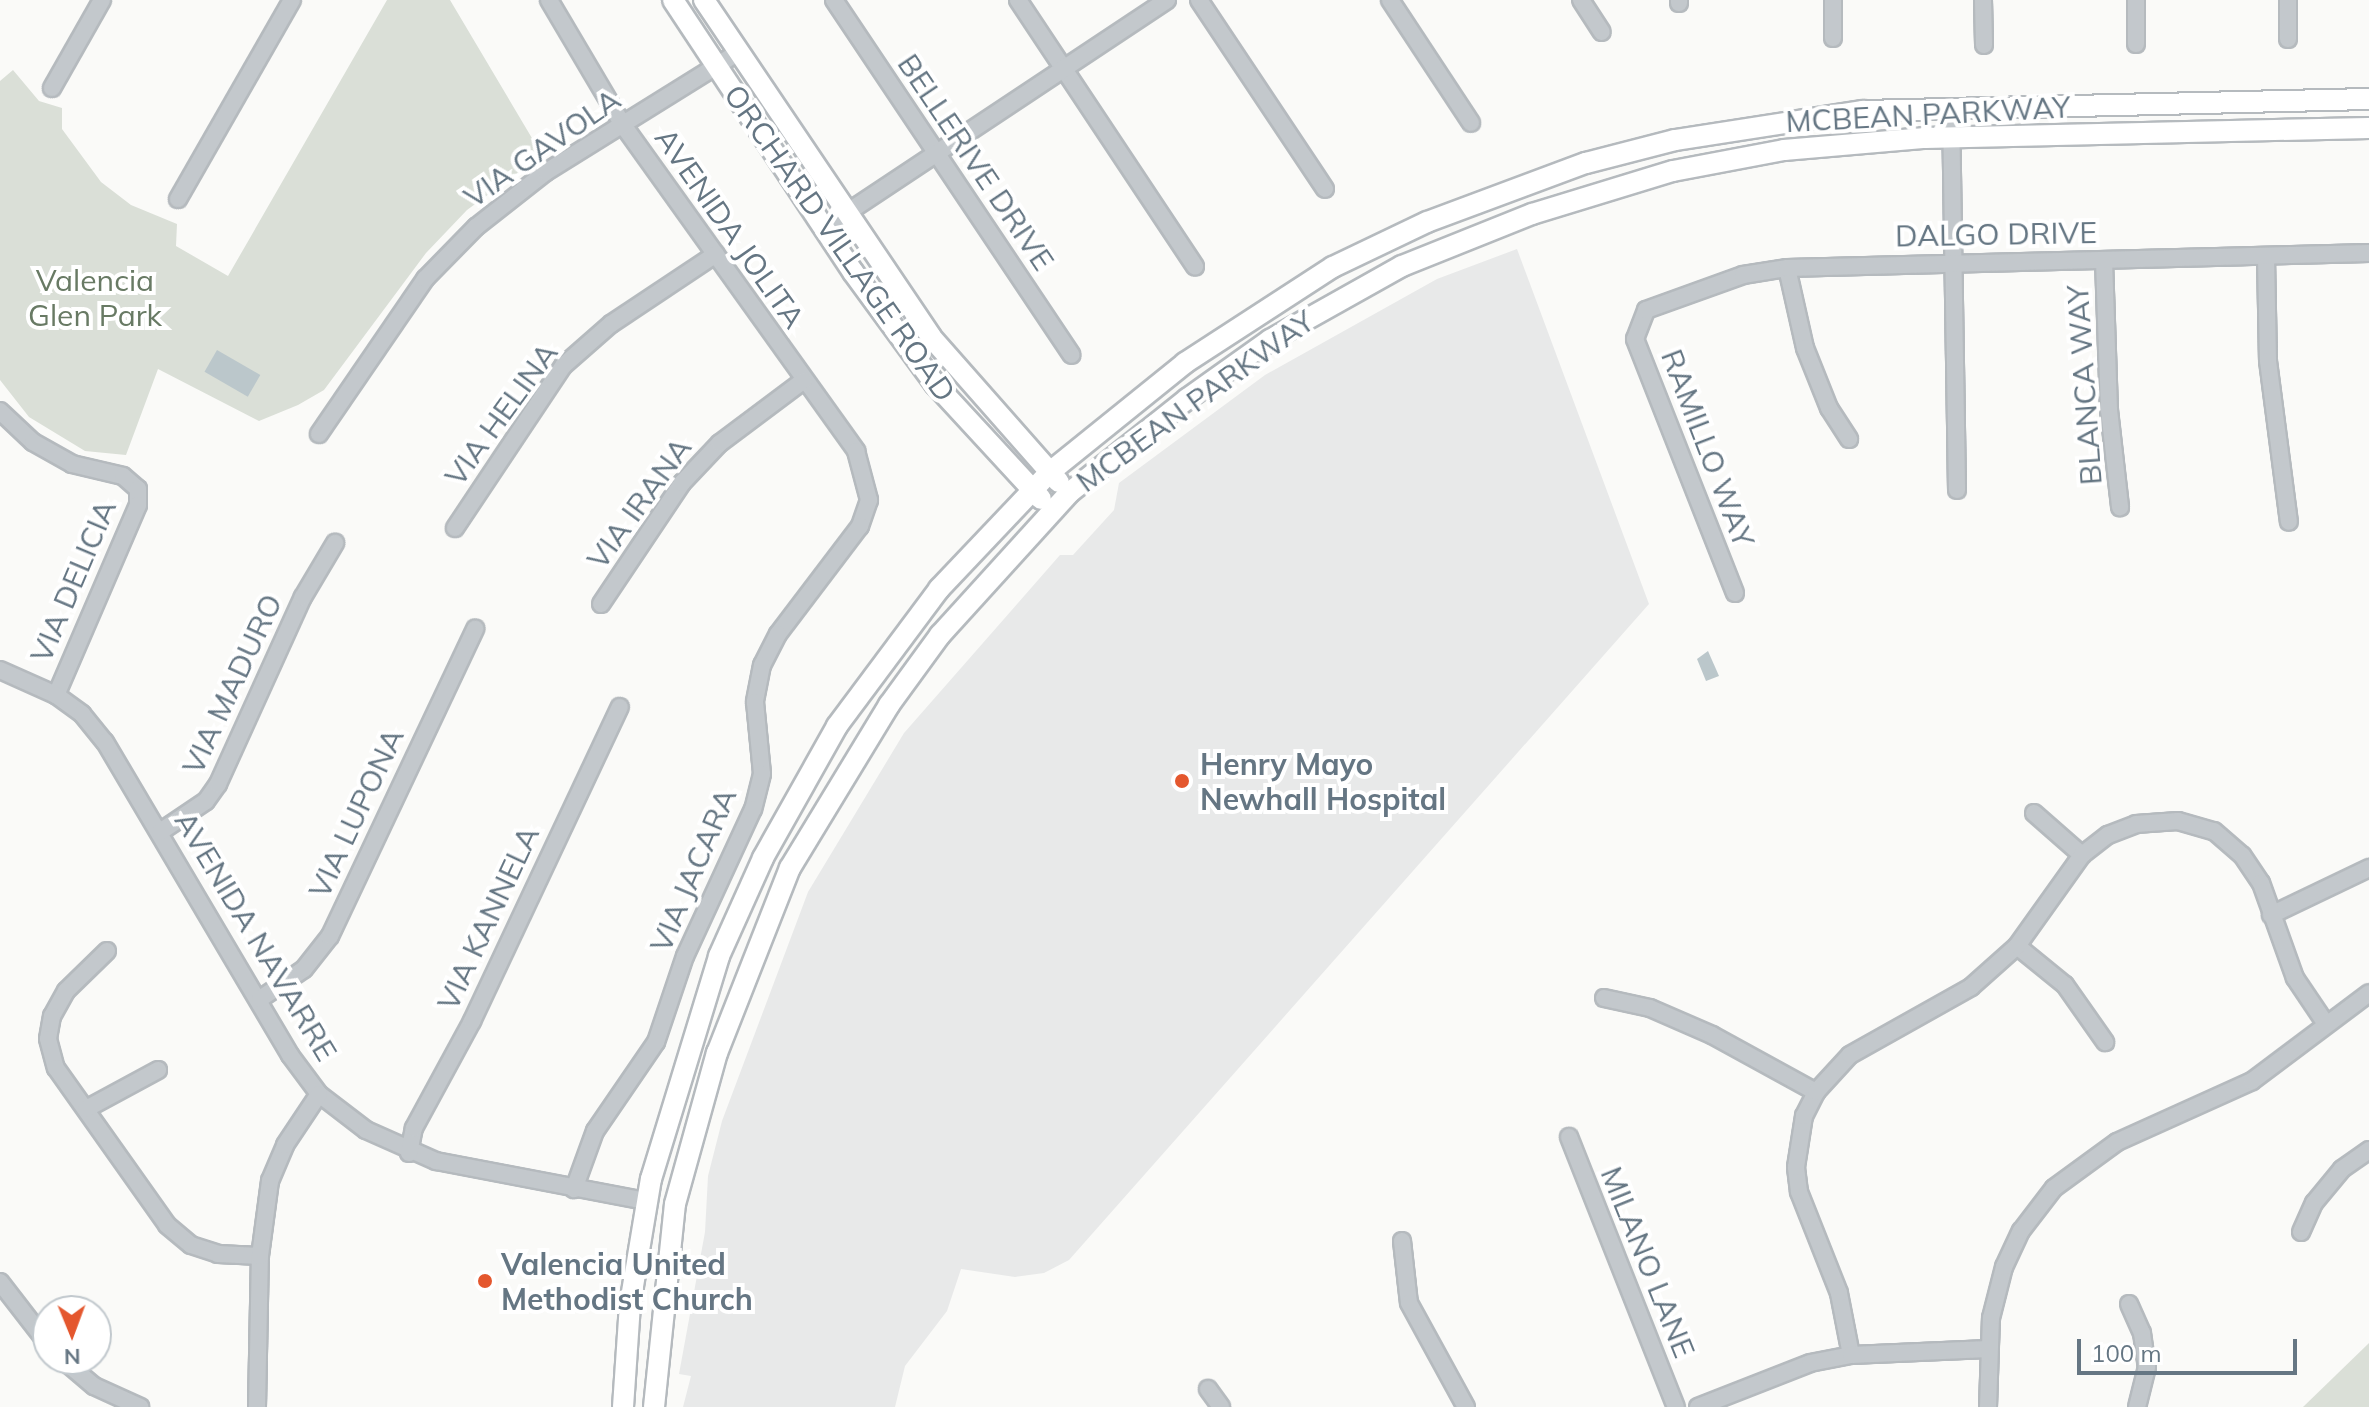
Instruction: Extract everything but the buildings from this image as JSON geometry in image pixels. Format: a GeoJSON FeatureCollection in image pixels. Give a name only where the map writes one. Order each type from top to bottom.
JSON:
{"type":"FeatureCollection","features":[{"type":"Feature","properties":{"kind":"main road","name":"ORCHARD VILLAGE ROAD"},"geometry":{"type":"LineString","coordinates":[[673,0],[824,228],[935,384],[1053,511]]}},
{"type":"Feature","properties":{"kind":"main road","name":"ORCHARD VILLAGE ROAD"},"geometry":{"type":"LineString","coordinates":[[704,0],[931,337],[1069,493]]}},
{"type":"Feature","properties":{"kind":"main road","name":"MCBEAN PARKWAY"},"geometry":{"type":"LineString","coordinates":[[623,1407],[630,1304],[646,1201],[682,1066],[719,956],[763,858],[837,726],[907,628],[1050,472],[1256,313],[1333,267],[1427,222],[1586,163],[1675,140],[1863,111],[2369,99]]}},
{"type":"Feature","properties":{"kind":"main road","name":"MCBEAN PARKWAY"},"geometry":{"type":"LineString","coordinates":[[654,1407],[675,1204],[717,1053],[790,868],[889,705],[940,635],[1069,493],[1270,340],[1402,266],[1532,214],[1673,171],[1784,150],[1951,137],[2369,128]]}},
{"type":"Feature","properties":{"kind":"main road"},"geometry":{"type":"LineString","coordinates":[[1402,266],[1410,240],[1427,222]]}},
{"type":"Feature","properties":{"kind":"street"},"geometry":{"type":"LineString","coordinates":[[52,88],[102,0]]}},
{"type":"Feature","properties":{"kind":"street"},"geometry":{"type":"LineString","coordinates":[[178,199],[292,0]]}},
{"type":"Feature","properties":{"kind":"street","name":"AVENIDA JOLITA"},"geometry":{"type":"LineString","coordinates":[[549,0],[623,125],[803,381],[856,451],[868,485]]}},
{"type":"Feature","properties":{"kind":"street","name":"BELLERIVE DRIVE"},"geometry":{"type":"LineString","coordinates":[[834,0],[1072,355]]}},
{"type":"Feature","properties":{"kind":"street"},"geometry":{"type":"LineString","coordinates":[[1018,0],[1195,266]]}},
{"type":"Feature","properties":{"kind":"street"},"geometry":{"type":"LineString","coordinates":[[824,228],[1167,0]]}},
{"type":"Feature","properties":{"kind":"street"},"geometry":{"type":"LineString","coordinates":[[1199,0],[1325,189]]}},
{"type":"Feature","properties":{"kind":"street"},"geometry":{"type":"LineString","coordinates":[[1390,0],[1471,123]]}},
{"type":"Feature","properties":{"kind":"street"},"geometry":{"type":"LineString","coordinates":[[1581,0],[1602,32]]}},
{"type":"Feature","properties":{"kind":"street"},"geometry":{"type":"LineString","coordinates":[[1833,0],[1833,38]]}},
{"type":"Feature","properties":{"kind":"street"},"geometry":{"type":"LineString","coordinates":[[1983,0],[1984,45]]}},
{"type":"Feature","properties":{"kind":"street"},"geometry":{"type":"LineString","coordinates":[[2136,0],[2136,44]]}},
{"type":"Feature","properties":{"kind":"street"},"geometry":{"type":"LineString","coordinates":[[2288,0],[2288,39]]}},
{"type":"Feature","properties":{"kind":"street","name":"VIA GAVOLA"},"geometry":{"type":"LineString","coordinates":[[319,434],[425,279],[476,227],[546,172],[739,52]]}},
{"type":"Feature","properties":{"kind":"street"},"geometry":{"type":"LineString","coordinates":[[1951,108],[1957,490]]}},
{"type":"Feature","properties":{"kind":"street","name":"DALGO DRIVE"},"geometry":{"type":"LineString","coordinates":[[1637,322],[1646,310],[1729,280],[1787,268],[2369,253]]}},
{"type":"Feature","properties":{"kind":"street","name":"VIA HELINA"},"geometry":{"type":"LineString","coordinates":[[455,528],[563,366],[611,324],[716,254]]}},
{"type":"Feature","properties":{"kind":"street"},"geometry":{"type":"LineString","coordinates":[[2266,257],[2268,361],[2289,522]]}},
{"type":"Feature","properties":{"kind":"street","name":"BLANCA WAY"},"geometry":{"type":"LineString","coordinates":[[2104,260],[2109,410],[2120,507]]}},
{"type":"Feature","properties":{"kind":"street"},"geometry":{"type":"LineString","coordinates":[[1787,268],[1805,348],[1829,408],[1849,439]]}},
{"type":"Feature","properties":{"kind":"street","name":"RAMILLO WAY"},"geometry":{"type":"LineString","coordinates":[[1637,322],[1635,339],[1735,593]]}},
{"type":"Feature","properties":{"kind":"street","name":"VIA IRANA"},"geometry":{"type":"LineString","coordinates":[[601,604],[682,483],[720,443],[803,381]]}},
{"type":"Feature","properties":{"kind":"street","name":"VIA DELICIA"},"geometry":{"type":"LineString","coordinates":[[0,411],[33,442],[72,464],[123,476],[138,489],[138,505],[56,695]]}},
{"type":"Feature","properties":{"kind":"street","name":"VIA JACARA"},"geometry":{"type":"LineString","coordinates":[[574,1189],[595,1131],[656,1042],[685,956],[753,809],[762,774],[755,702],[762,665],[778,634],[860,526],[868,485]]}},
{"type":"Feature","properties":{"kind":"street","name":"VIA MADURO"},"geometry":{"type":"LineString","coordinates":[[160,832],[206,801],[218,784],[303,597],[335,543]]}},
{"type":"Feature","properties":{"kind":"street","name":"VIA LUPONA"},"geometry":{"type":"LineString","coordinates":[[260,999],[304,969],[330,936],[475,629]]}},
{"type":"Feature","properties":{"kind":"street","name":"AVENIDA NAVARRE"},"geometry":{"type":"LineString","coordinates":[[0,670],[56,695],[82,714],[105,742],[319,1094],[366,1130],[409,1153],[463,1169],[646,1201]]}},
{"type":"Feature","properties":{"kind":"street","name":"VIA KANNELA"},"geometry":{"type":"LineString","coordinates":[[409,1153],[414,1128],[472,1021],[620,707]]}},
{"type":"Feature","properties":{"kind":"street"},"geometry":{"type":"LineString","coordinates":[[2034,813],[2082,855]]}},
{"type":"Feature","properties":{"kind":"street"},"geometry":{"type":"LineString","coordinates":[[1851,1355],[1839,1293],[1799,1192],[1796,1167],[1798,1141],[1816,1092],[1850,1055],[1971,987],[2017,946],[2082,855],[2108,835],[2136,824],[2178,821],[2214,831],[2255,873],[2295,978],[2326,1024]]}},
{"type":"Feature","properties":{"kind":"street"},"geometry":{"type":"LineString","coordinates":[[2271,915],[2369,868]]}},
{"type":"Feature","properties":{"kind":"street"},"geometry":{"type":"LineString","coordinates":[[2017,946],[2065,985],[2105,1042]]}},
{"type":"Feature","properties":{"kind":"street"},"geometry":{"type":"LineString","coordinates":[[107,951],[66,991],[52,1016],[48,1039],[56,1068],[167,1225],[204,1249],[260,1256]]}},
{"type":"Feature","properties":{"kind":"street"},"geometry":{"type":"LineString","coordinates":[[1988,1407],[1988,1349],[2004,1267],[2021,1231],[2054,1188],[2117,1142],[2252,1081],[2369,993]]}},
{"type":"Feature","properties":{"kind":"street"},"geometry":{"type":"LineString","coordinates":[[1604,998],[1650,1008],[1712,1035],[1816,1092]]}},
{"type":"Feature","properties":{"kind":"street"},"geometry":{"type":"LineString","coordinates":[[86,1109],[158,1070]]}},
{"type":"Feature","properties":{"kind":"street"},"geometry":{"type":"LineString","coordinates":[[257,1407],[260,1256],[270,1181],[285,1145],[319,1094]]}},
{"type":"Feature","properties":{"kind":"street","name":"MILANO LANE"},"geometry":{"type":"LineString","coordinates":[[1569,1137],[1676,1407]]}},
{"type":"Feature","properties":{"kind":"street"},"geometry":{"type":"LineString","coordinates":[[2301,1232],[2314,1203],[2342,1169],[2369,1150]]}},
{"type":"Feature","properties":{"kind":"street"},"geometry":{"type":"LineString","coordinates":[[1402,1241],[1409,1303],[1466,1407]]}},
{"type":"Feature","properties":{"kind":"street"},"geometry":{"type":"LineString","coordinates":[[0,1282],[32,1323]]}},
{"type":"Feature","properties":{"kind":"street"},"geometry":{"type":"LineString","coordinates":[[2129,1304],[2142,1333],[2147,1367],[2137,1407]]}},
{"type":"Feature","properties":{"kind":"street"},"geometry":{"type":"LineString","coordinates":[[1698,1407],[1810,1363],[1851,1355],[1988,1349]]}},
{"type":"Feature","properties":{"kind":"street"},"geometry":{"type":"LineString","coordinates":[[81,1375],[94,1386],[140,1407]]}},
{"type":"Feature","properties":{"kind":"street"},"geometry":{"type":"LineString","coordinates":[[1208,1389],[1221,1407]]}},
{"type":"Feature","properties":{"kind":"shaded area","name":"Henry Mayo Newhall Hospital"},"geometry":{"type":"Polygon","coordinates":[[[1517,249],[1649,604],[1069,1260],[1044,1273],[1015,1277],[961,1269],[947,1311],[905,1366],[895,1407],[683,1407],[691,1376],[679,1374],[705,1232],[708,1176],[722,1121],[808,892],[904,733],[1060,555],[1073,555],[1114,510],[1119,483],[1265,375],[1437,279],[1517,249]]]}},
{"type":"Feature","properties":{"kind":"shaded area"},"geometry":{"type":"Polygon","coordinates":[[[217,350],[260,375],[248,397],[204,372],[217,350]]]}},
{"type":"Feature","properties":{"kind":"shaded area"},"geometry":{"type":"Polygon","coordinates":[[[1708,651],[1719,676],[1706,681],[1697,659],[1708,651]]]}},
{"type":"Feature","properties":{"kind":"green space","name":"Valencia Glen Park"},"geometry":{"type":"Polygon","coordinates":[[[387,0],[450,0],[542,155],[467,210],[426,253],[324,390],[298,405],[259,421],[158,369],[126,455],[85,451],[29,417],[0,380],[0,81],[13,70],[39,101],[62,108],[62,129],[101,182],[131,205],[177,224],[176,246],[228,276],[387,0]]]}},
{"type":"Feature","properties":{"kind":"green space"},"geometry":{"type":"Polygon","coordinates":[[[2369,1343],[2369,1407],[2303,1407],[2369,1343]]]}},
{"type":"Feature","properties":{"kind":"place","name":"Henry Mayo Newhall Hospital"},"geometry":{"type":"Point","coordinates":[1182,781]}},
{"type":"Feature","properties":{"kind":"place","name":"Valencia United Methodist Church"},"geometry":{"type":"Point","coordinates":[485,1281]}}]}
